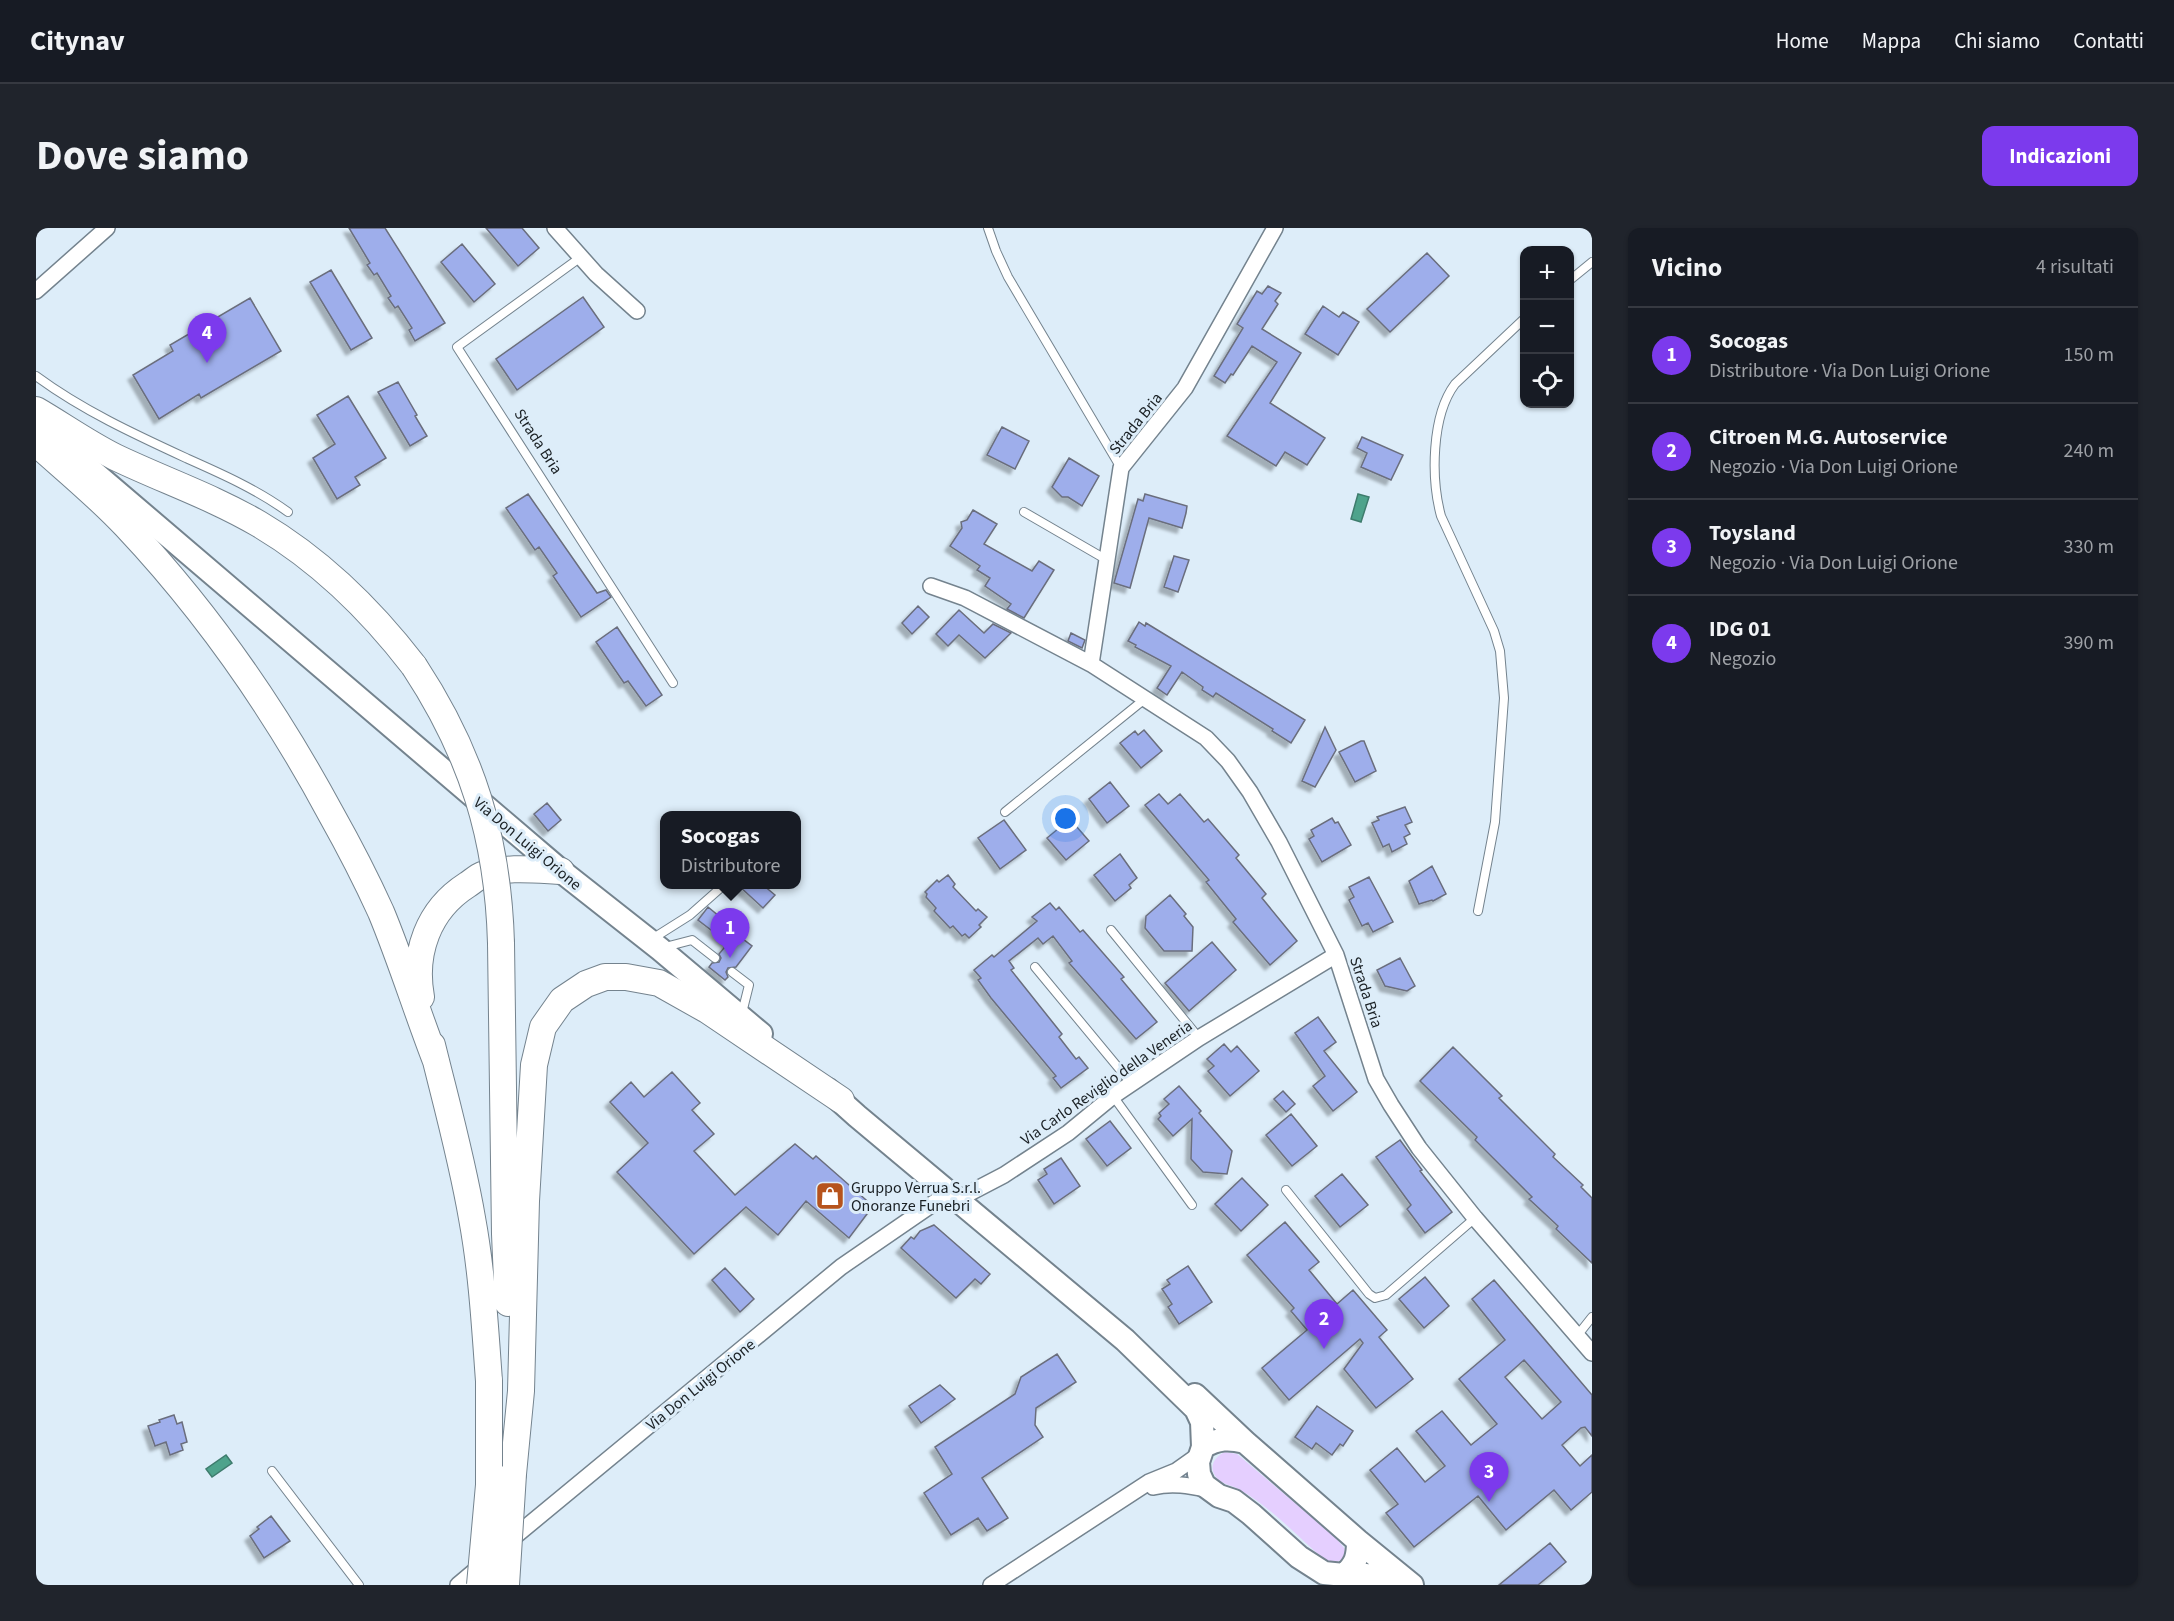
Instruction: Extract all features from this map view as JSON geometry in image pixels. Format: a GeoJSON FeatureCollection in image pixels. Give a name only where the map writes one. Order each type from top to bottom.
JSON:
{"type":"FeatureCollection","features":[{"type":"Feature","properties":{"kind":"highway"},"geometry":{"type":"LineString","coordinates":[[36,410],[114,456],[220,503],[260,525],[297,549],[330,575],[396,642],[436,702],[460,748],[475,786],[488,831],[495,864],[500,910],[505,1234],[517,1391]]}},
{"type":"Feature","properties":{"kind":"highway"},"geometry":{"type":"LineString","coordinates":[[36,441],[125,525],[153,556],[228,647],[272,711],[319,792],[381,912],[436,1061]]}},
{"type":"Feature","properties":{"kind":"highway"},"geometry":{"type":"LineString","coordinates":[[480,1585],[489,1485],[489,1381],[482,1298],[472,1219],[453,1121],[424,1016],[418,964],[425,938],[436,913],[454,893],[482,875],[521,869],[561,871]]}},
{"type":"Feature","properties":{"kind":"highway"},"geometry":{"type":"LineString","coordinates":[[506,1585],[534,1065],[543,1027],[562,1000],[586,984],[605,977],[626,977],[659,983],[707,1010],[841,1100]]}},
{"type":"Feature","properties":{"kind":"main road","name":"Via Don Luigi Orione"},"geometry":{"type":"LineString","coordinates":[[36,423],[561,871],[655,945],[1125,1340],[1175,1377],[1245,1442],[1412,1585]]}},
{"type":"Feature","properties":{"kind":"main road","name":"Via Don Luigi Orione"},"geometry":{"type":"LineString","coordinates":[[36,441],[111,489]]}},
{"type":"Feature","properties":{"kind":"main road","name":"Via Don Luigi Orione"},"geometry":{"type":"LineString","coordinates":[[1125,1340],[1196,1409],[1202,1422],[1199,1474],[1204,1485],[1211,1490]]}},
{"type":"Feature","properties":{"kind":"main road"},"geometry":{"type":"LineString","coordinates":[[1202,1451],[1226,1437],[1245,1442]]}},
{"type":"Feature","properties":{"kind":"main road"},"geometry":{"type":"LineString","coordinates":[[1211,1490],[1219,1496],[1234,1501],[1299,1557],[1324,1573],[1371,1574],[1389,1578],[1404,1585]]}},
{"type":"Feature","properties":{"kind":"main road"},"geometry":{"type":"LineString","coordinates":[[1344,1575],[1355,1565],[1358,1541]]}},
{"type":"Feature","properties":{"kind":"street"},"geometry":{"type":"LineString","coordinates":[[36,291],[107,228]]}},
{"type":"Feature","properties":{"kind":"street"},"geometry":{"type":"LineString","coordinates":[[555,228],[581,258],[637,311]]}},
{"type":"Feature","properties":{"kind":"street","name":"Strada Bria"},"geometry":{"type":"LineString","coordinates":[[1091,664],[1121,468],[1185,388],[1275,228]]}},
{"type":"Feature","properties":{"kind":"street","name":"Strada Bria"},"geometry":{"type":"LineString","coordinates":[[931,586],[965,598],[1091,664],[1206,738],[1228,761],[1250,792],[1279,842],[1336,956],[1376,1079],[1419,1148],[1475,1218],[1592,1353]]}},
{"type":"Feature","properties":{"kind":"street","name":"Via Carlo Reviglio della Veneria"},"geometry":{"type":"LineString","coordinates":[[954,1196],[1004,1175],[1068,1133],[1113,1096],[1199,1038],[1336,956]]}},
{"type":"Feature","properties":{"kind":"street","name":"Via Don Luigi Orione"},"geometry":{"type":"LineString","coordinates":[[458,1585],[841,1267],[954,1196]]}},
{"type":"Feature","properties":{"kind":"street"},"geometry":{"type":"LineString","coordinates":[[991,1585],[1132,1492],[1185,1467],[1202,1451]]}},
{"type":"Feature","properties":{"kind":"street"},"geometry":{"type":"LineString","coordinates":[[1132,1492],[1169,1484],[1211,1490]]}},
{"type":"Feature","properties":{"kind":"lane"},"geometry":{"type":"LineString","coordinates":[[988,228],[1008,277],[1121,468]]}},
{"type":"Feature","properties":{"kind":"lane","name":"Strada Bria"},"geometry":{"type":"LineString","coordinates":[[581,258],[457,347],[673,683]]}},
{"type":"Feature","properties":{"kind":"lane"},"geometry":{"type":"LineString","coordinates":[[1574,276],[1592,262]]}},
{"type":"Feature","properties":{"kind":"lane"},"geometry":{"type":"LineString","coordinates":[[1478,911],[1495,822],[1504,698],[1503,674],[1494,631],[1441,516],[1434,478],[1436,447],[1441,414],[1448,394],[1455,384],[1520,323]]}},
{"type":"Feature","properties":{"kind":"lane"},"geometry":{"type":"LineString","coordinates":[[36,376],[58,392],[132,433],[257,491],[288,512]]}},
{"type":"Feature","properties":{"kind":"lane"},"geometry":{"type":"LineString","coordinates":[[1024,512],[1107,560]]}},
{"type":"Feature","properties":{"kind":"lane"},"geometry":{"type":"LineString","coordinates":[[1005,812],[1146,698]]}},
{"type":"Feature","properties":{"kind":"lane"},"geometry":{"type":"LineString","coordinates":[[655,945],[720,889]]}},
{"type":"Feature","properties":{"kind":"lane"},"geometry":{"type":"LineString","coordinates":[[1111,930],[1199,1038]]}},
{"type":"Feature","properties":{"kind":"lane"},"geometry":{"type":"LineString","coordinates":[[655,945],[692,940],[716,958]]}},
{"type":"Feature","properties":{"kind":"lane"},"geometry":{"type":"LineString","coordinates":[[1035,967],[1131,1083]]}},
{"type":"Feature","properties":{"kind":"lane"},"geometry":{"type":"LineString","coordinates":[[732,972],[748,985],[741,1018]]}},
{"type":"Feature","properties":{"kind":"lane"},"geometry":{"type":"LineString","coordinates":[[1113,1096],[1192,1205]]}},
{"type":"Feature","properties":{"kind":"lane"},"geometry":{"type":"LineString","coordinates":[[1286,1190],[1369,1294],[1375,1298],[1386,1295],[1475,1218]]}},
{"type":"Feature","properties":{"kind":"lane"},"geometry":{"type":"LineString","coordinates":[[1577,1336],[1592,1317]]}},
{"type":"Feature","properties":{"kind":"lane"},"geometry":{"type":"LineString","coordinates":[[272,1471],[359,1585]]}},
{"type":"Feature","properties":{"kind":"shaded area"},"geometry":{"type":"Polygon","coordinates":[[[1358,494],[1369,497],[1361,522],[1351,519],[1358,494]]]}},
{"type":"Feature","properties":{"kind":"shaded area"},"geometry":{"type":"Polygon","coordinates":[[[1225,1452],[1237,1454],[1335,1537],[1345,1549],[1343,1558],[1336,1563],[1326,1561],[1263,1505],[1237,1488],[1218,1480],[1213,1466],[1218,1456],[1225,1452]]]}},
{"type":"Feature","properties":{"kind":"shaded area"},"geometry":{"type":"Polygon","coordinates":[[[226,1455],[232,1463],[212,1477],[206,1469],[226,1455]]]}},
{"type":"Feature","properties":{"kind":"building"},"geometry":{"type":"Polygon","coordinates":[[[349,228],[385,228],[445,323],[415,341],[409,330],[412,328],[398,306],[395,308],[388,298],[391,296],[377,273],[374,275],[367,265],[370,263],[349,228]]]}},
{"type":"Feature","properties":{"kind":"building"},"geometry":{"type":"Polygon","coordinates":[[[486,228],[522,228],[539,248],[518,266],[486,228]]]}},
{"type":"Feature","properties":{"kind":"building"},"geometry":{"type":"Polygon","coordinates":[[[462,244],[495,284],[474,302],[441,262],[462,244]]]}},
{"type":"Feature","properties":{"kind":"building"},"geometry":{"type":"Polygon","coordinates":[[[1427,253],[1449,276],[1390,332],[1367,309],[1427,253]]]}},
{"type":"Feature","properties":{"kind":"building"},"geometry":{"type":"Polygon","coordinates":[[[331,270],[372,338],[351,350],[310,282],[331,270]]]}},
{"type":"Feature","properties":{"kind":"building"},"geometry":{"type":"Polygon","coordinates":[[[1268,286],[1281,293],[1275,301],[1278,304],[1262,329],[1301,353],[1270,403],[1325,438],[1307,465],[1285,452],[1276,466],[1227,436],[1277,362],[1252,346],[1225,383],[1214,376],[1243,328],[1237,324],[1257,291],[1262,294],[1268,286]]]}},
{"type":"Feature","properties":{"kind":"building"},"geometry":{"type":"Polygon","coordinates":[[[583,297],[604,327],[517,390],[496,359],[583,297]]]}},
{"type":"Feature","properties":{"kind":"building"},"geometry":{"type":"Polygon","coordinates":[[[250,298],[281,351],[201,398],[199,394],[159,419],[133,375],[173,351],[170,345],[250,298]]]}},
{"type":"Feature","properties":{"kind":"building"},"geometry":{"type":"Polygon","coordinates":[[[1323,306],[1339,317],[1343,312],[1359,322],[1338,355],[1305,334],[1323,306]]]}},
{"type":"Feature","properties":{"kind":"building"},"geometry":{"type":"Polygon","coordinates":[[[398,382],[427,436],[410,446],[378,392],[398,382]]]}},
{"type":"Feature","properties":{"kind":"building"},"geometry":{"type":"Polygon","coordinates":[[[348,396],[386,458],[355,477],[360,485],[337,499],[313,458],[335,444],[317,415],[348,396]]]}},
{"type":"Feature","properties":{"kind":"building"},"geometry":{"type":"Polygon","coordinates":[[[1002,427],[1029,441],[1015,469],[987,455],[1002,427]]]}},
{"type":"Feature","properties":{"kind":"building"},"geometry":{"type":"Polygon","coordinates":[[[1362,437],[1403,455],[1391,480],[1361,467],[1367,453],[1357,448],[1362,437]]]}},
{"type":"Feature","properties":{"kind":"building"},"geometry":{"type":"Polygon","coordinates":[[[1069,458],[1099,476],[1082,506],[1068,497],[1062,497],[1052,487],[1069,458]]]}},
{"type":"Feature","properties":{"kind":"building"},"geometry":{"type":"Polygon","coordinates":[[[528,494],[597,593],[606,590],[611,597],[581,617],[553,576],[557,573],[539,547],[535,550],[506,508],[528,494]]]}},
{"type":"Feature","properties":{"kind":"building"},"geometry":{"type":"Polygon","coordinates":[[[1145,494],[1187,506],[1186,513],[1182,528],[1149,518],[1130,588],[1114,583],[1138,499],[1143,501],[1145,494]]]}},
{"type":"Feature","properties":{"kind":"building"},"geometry":{"type":"Polygon","coordinates":[[[973,510],[997,524],[984,544],[1032,571],[1039,561],[1054,570],[1024,618],[1007,609],[1011,604],[985,586],[990,578],[977,570],[980,566],[950,546],[962,528],[961,522],[967,520],[973,510]]]}},
{"type":"Feature","properties":{"kind":"building"},"geometry":{"type":"Polygon","coordinates":[[[1174,556],[1189,560],[1178,592],[1164,587],[1174,556]]]}},
{"type":"Feature","properties":{"kind":"building"},"geometry":{"type":"Polygon","coordinates":[[[918,606],[929,617],[912,634],[902,623],[918,606]]]}},
{"type":"Feature","properties":{"kind":"building"},"geometry":{"type":"Polygon","coordinates":[[[959,610],[984,633],[993,624],[1011,633],[985,658],[959,635],[948,646],[936,634],[959,610]]]}},
{"type":"Feature","properties":{"kind":"building"},"geometry":{"type":"Polygon","coordinates":[[[1139,622],[1145,626],[1146,623],[1305,720],[1291,743],[1216,693],[1213,697],[1202,690],[1203,687],[1182,672],[1167,695],[1157,688],[1171,666],[1128,641],[1139,622]]]}},
{"type":"Feature","properties":{"kind":"building"},"geometry":{"type":"Polygon","coordinates":[[[617,627],[662,695],[646,706],[628,681],[624,683],[596,642],[617,627]]]}},
{"type":"Feature","properties":{"kind":"building"},"geometry":{"type":"Polygon","coordinates":[[[1071,633],[1085,640],[1082,648],[1068,641],[1071,633]]]}},
{"type":"Feature","properties":{"kind":"building"},"geometry":{"type":"Polygon","coordinates":[[[1325,727],[1336,750],[1315,787],[1302,781],[1325,727]]]}},
{"type":"Feature","properties":{"kind":"building"},"geometry":{"type":"Polygon","coordinates":[[[1144,730],[1162,751],[1141,768],[1120,743],[1135,731],[1138,735],[1144,730]]]}},
{"type":"Feature","properties":{"kind":"building"},"geometry":{"type":"Polygon","coordinates":[[[1364,741],[1376,771],[1355,782],[1339,752],[1364,741]]]}},
{"type":"Feature","properties":{"kind":"building"},"geometry":{"type":"Polygon","coordinates":[[[1110,782],[1129,806],[1107,823],[1089,799],[1110,782]]]}},
{"type":"Feature","properties":{"kind":"building"},"geometry":{"type":"Polygon","coordinates":[[[1159,794],[1168,804],[1180,794],[1204,822],[1208,819],[1239,855],[1236,858],[1266,894],[1262,898],[1297,941],[1270,965],[1233,922],[1236,919],[1206,882],[1209,880],[1145,805],[1159,794]]]}},
{"type":"Feature","properties":{"kind":"building"},"geometry":{"type":"Polygon","coordinates":[[[547,803],[561,820],[548,831],[534,814],[547,803]]]}},
{"type":"Feature","properties":{"kind":"building"},"geometry":{"type":"Polygon","coordinates":[[[1405,807],[1412,822],[1405,825],[1410,834],[1404,837],[1407,844],[1392,852],[1389,844],[1383,847],[1372,823],[1379,820],[1377,817],[1405,807]]]}},
{"type":"Feature","properties":{"kind":"building"},"geometry":{"type":"Polygon","coordinates":[[[1332,818],[1335,823],[1338,822],[1351,845],[1322,862],[1309,839],[1314,836],[1311,830],[1332,818]]]}},
{"type":"Feature","properties":{"kind":"building"},"geometry":{"type":"Polygon","coordinates":[[[1070,819],[1089,841],[1066,860],[1047,838],[1070,819]]]}},
{"type":"Feature","properties":{"kind":"building"},"geometry":{"type":"Polygon","coordinates":[[[1004,820],[1026,850],[1000,869],[978,838],[1004,820]]]}},
{"type":"Feature","properties":{"kind":"building"},"geometry":{"type":"Polygon","coordinates":[[[1120,854],[1137,878],[1129,885],[1131,888],[1115,901],[1094,875],[1120,854]]]}},
{"type":"Feature","properties":{"kind":"building"},"geometry":{"type":"Polygon","coordinates":[[[1432,866],[1446,894],[1433,901],[1419,904],[1409,881],[1432,866]]]}},
{"type":"Feature","properties":{"kind":"building"},"geometry":{"type":"Polygon","coordinates":[[[948,875],[955,884],[953,887],[976,911],[978,909],[987,917],[979,925],[981,927],[969,938],[965,934],[962,936],[953,926],[950,928],[934,911],[936,908],[926,897],[925,892],[937,880],[939,882],[948,875]]]}},
{"type":"Feature","properties":{"kind":"building"},"geometry":{"type":"Polygon","coordinates":[[[1369,877],[1393,922],[1373,932],[1368,923],[1362,926],[1349,900],[1354,897],[1349,887],[1369,877]]]}},
{"type":"Feature","properties":{"kind":"building"},"geometry":{"type":"Polygon","coordinates":[[[742,889],[768,889],[775,895],[763,908],[742,889]]]}},
{"type":"Feature","properties":{"kind":"building"},"geometry":{"type":"Polygon","coordinates":[[[1170,895],[1186,914],[1184,916],[1193,927],[1192,951],[1164,951],[1145,928],[1146,916],[1170,895]]]}},
{"type":"Feature","properties":{"kind":"building"},"geometry":{"type":"Polygon","coordinates":[[[1050,903],[1056,910],[1059,907],[1080,932],[1083,930],[1124,977],[1121,979],[1157,1022],[1136,1039],[1069,963],[1072,961],[1053,936],[1043,944],[1038,938],[1009,961],[1014,968],[1011,970],[1062,1034],[1059,1037],[1076,1059],[1079,1057],[1088,1068],[1061,1088],[1053,1078],[1056,1076],[991,998],[978,980],[981,978],[974,970],[992,955],[994,957],[1037,921],[1032,917],[1050,903]]]}},
{"type":"Feature","properties":{"kind":"building"},"geometry":{"type":"Polygon","coordinates":[[[708,907],[720,917],[718,920],[752,946],[736,967],[728,968],[726,972],[728,977],[725,980],[709,967],[712,963],[719,962],[721,958],[719,954],[728,943],[698,920],[708,907]]]}},
{"type":"Feature","properties":{"kind":"building"},"geometry":{"type":"Polygon","coordinates":[[[1212,942],[1236,970],[1189,1011],[1165,983],[1212,942]]]}},
{"type":"Feature","properties":{"kind":"building"},"geometry":{"type":"Polygon","coordinates":[[[1400,958],[1415,986],[1407,991],[1385,986],[1377,970],[1400,958]]]}},
{"type":"Feature","properties":{"kind":"building"},"geometry":{"type":"Polygon","coordinates":[[[1318,1017],[1336,1042],[1324,1051],[1357,1092],[1333,1111],[1313,1086],[1325,1076],[1295,1033],[1318,1017]]]}},
{"type":"Feature","properties":{"kind":"building"},"geometry":{"type":"Polygon","coordinates":[[[1224,1044],[1231,1052],[1237,1046],[1259,1071],[1230,1096],[1208,1071],[1214,1066],[1207,1059],[1224,1044]]]}},
{"type":"Feature","properties":{"kind":"building"},"geometry":{"type":"Polygon","coordinates":[[[1453,1047],[1502,1096],[1499,1098],[1555,1154],[1553,1157],[1583,1185],[1581,1187],[1592,1198],[1592,1263],[1556,1229],[1558,1226],[1529,1199],[1532,1197],[1475,1140],[1477,1137],[1420,1081],[1453,1047]]]}},
{"type":"Feature","properties":{"kind":"building"},"geometry":{"type":"Polygon","coordinates":[[[672,1072],[700,1103],[692,1110],[714,1134],[694,1151],[735,1195],[795,1144],[813,1159],[816,1156],[873,1206],[849,1238],[806,1201],[778,1235],[746,1207],[694,1254],[617,1172],[648,1143],[610,1102],[631,1082],[644,1097],[672,1072]]]}},
{"type":"Feature","properties":{"kind":"building"},"geometry":{"type":"Polygon","coordinates":[[[1179,1086],[1232,1151],[1227,1174],[1203,1172],[1191,1159],[1192,1119],[1173,1136],[1158,1119],[1161,1116],[1159,1113],[1169,1104],[1164,1099],[1179,1086]]]}},
{"type":"Feature","properties":{"kind":"building"},"geometry":{"type":"Polygon","coordinates":[[[1283,1091],[1295,1104],[1286,1112],[1274,1099],[1283,1091]]]}},
{"type":"Feature","properties":{"kind":"building"},"geometry":{"type":"Polygon","coordinates":[[[1291,1114],[1317,1146],[1292,1166],[1266,1135],[1291,1114]]]}},
{"type":"Feature","properties":{"kind":"building"},"geometry":{"type":"Polygon","coordinates":[[[1110,1121],[1131,1148],[1107,1166],[1086,1139],[1110,1121]]]}},
{"type":"Feature","properties":{"kind":"building"},"geometry":{"type":"Polygon","coordinates":[[[1400,1140],[1422,1170],[1420,1171],[1452,1212],[1425,1233],[1407,1209],[1411,1205],[1376,1157],[1400,1140]]]}},
{"type":"Feature","properties":{"kind":"building"},"geometry":{"type":"Polygon","coordinates":[[[1061,1158],[1080,1186],[1054,1204],[1038,1180],[1047,1174],[1044,1169],[1061,1158]]]}},
{"type":"Feature","properties":{"kind":"building"},"geometry":{"type":"Polygon","coordinates":[[[1342,1174],[1368,1205],[1340,1227],[1315,1196],[1342,1174]]]}},
{"type":"Feature","properties":{"kind":"building"},"geometry":{"type":"Polygon","coordinates":[[[1242,1178],[1268,1205],[1241,1231],[1215,1204],[1242,1178]]]}},
{"type":"Feature","properties":{"kind":"building"},"geometry":{"type":"Polygon","coordinates":[[[1285,1222],[1319,1262],[1309,1270],[1337,1304],[1353,1290],[1387,1330],[1379,1337],[1413,1379],[1376,1408],[1344,1369],[1363,1343],[1360,1339],[1289,1400],[1262,1368],[1307,1330],[1291,1311],[1294,1308],[1247,1255],[1285,1222]]]}},
{"type":"Feature","properties":{"kind":"building"},"geometry":{"type":"Polygon","coordinates":[[[934,1225],[990,1274],[981,1284],[975,1279],[956,1298],[901,1248],[911,1237],[914,1239],[920,1231],[934,1225]]]}},
{"type":"Feature","properties":{"kind":"building"},"geometry":{"type":"Polygon","coordinates":[[[1188,1266],[1212,1302],[1179,1324],[1168,1307],[1172,1304],[1162,1289],[1170,1284],[1167,1280],[1188,1266]]]}},
{"type":"Feature","properties":{"kind":"building"},"geometry":{"type":"Polygon","coordinates":[[[725,1268],[754,1299],[740,1312],[712,1280],[725,1268]]]}},
{"type":"Feature","properties":{"kind":"building"},"geometry":{"type":"Polygon","coordinates":[[[1425,1277],[1449,1306],[1424,1328],[1399,1299],[1425,1277]]]}},
{"type":"Feature","properties":{"kind":"building"},"geometry":{"type":"Polygon","coordinates":[[[1494,1280],[1592,1395],[1592,1436],[1585,1427],[1581,1428],[1562,1445],[1580,1466],[1592,1455],[1592,1492],[1571,1510],[1554,1490],[1506,1530],[1478,1496],[1414,1547],[1386,1513],[1398,1504],[1370,1470],[1397,1448],[1425,1482],[1445,1466],[1416,1431],[1442,1411],[1471,1445],[1497,1424],[1459,1379],[1505,1340],[1472,1299],[1494,1280]],[[1524,1360],[1505,1377],[1542,1419],[1561,1402],[1524,1360]]]}},
{"type":"Feature","properties":{"kind":"building"},"geometry":{"type":"Polygon","coordinates":[[[1057,1354],[1076,1382],[1036,1408],[1035,1425],[1043,1437],[982,1478],[1008,1518],[987,1531],[978,1518],[951,1535],[924,1493],[952,1474],[935,1447],[1015,1394],[1021,1377],[1057,1354]]]}},
{"type":"Feature","properties":{"kind":"building"},"geometry":{"type":"Polygon","coordinates":[[[940,1385],[955,1399],[921,1423],[909,1406],[940,1385]]]}},
{"type":"Feature","properties":{"kind":"building"},"geometry":{"type":"Polygon","coordinates":[[[1317,1406],[1353,1431],[1343,1446],[1340,1444],[1332,1455],[1316,1443],[1312,1449],[1295,1437],[1317,1406]]]}},
{"type":"Feature","properties":{"kind":"building"},"geometry":{"type":"Polygon","coordinates":[[[174,1415],[177,1424],[182,1422],[187,1442],[181,1444],[183,1450],[170,1455],[166,1442],[155,1446],[148,1426],[174,1415]]]}},
{"type":"Feature","properties":{"kind":"building"},"geometry":{"type":"Polygon","coordinates":[[[271,1516],[290,1541],[264,1558],[250,1536],[271,1516]]]}},
{"type":"Feature","properties":{"kind":"building"},"geometry":{"type":"Polygon","coordinates":[[[1550,1543],[1566,1562],[1538,1585],[1499,1585],[1550,1543]]]}},
{"type":"Feature","properties":{"kind":"place","name":"IDG 01"},"geometry":{"type":"Point","coordinates":[207,363]}},
{"type":"Feature","properties":{"kind":"place","name":"Socogas"},"geometry":{"type":"Point","coordinates":[730,958]}},
{"type":"Feature","properties":{"kind":"place","name":"Gruppo Verrua S.r.l. Onoranze Funebri"},"geometry":{"type":"Point","coordinates":[830,1196]}},
{"type":"Feature","properties":{"kind":"place","name":"Citroen M.G. Autoservice"},"geometry":{"type":"Point","coordinates":[1324,1349]}},
{"type":"Feature","properties":{"kind":"place","name":"Toysland"},"geometry":{"type":"Point","coordinates":[1489,1502]}}]}
